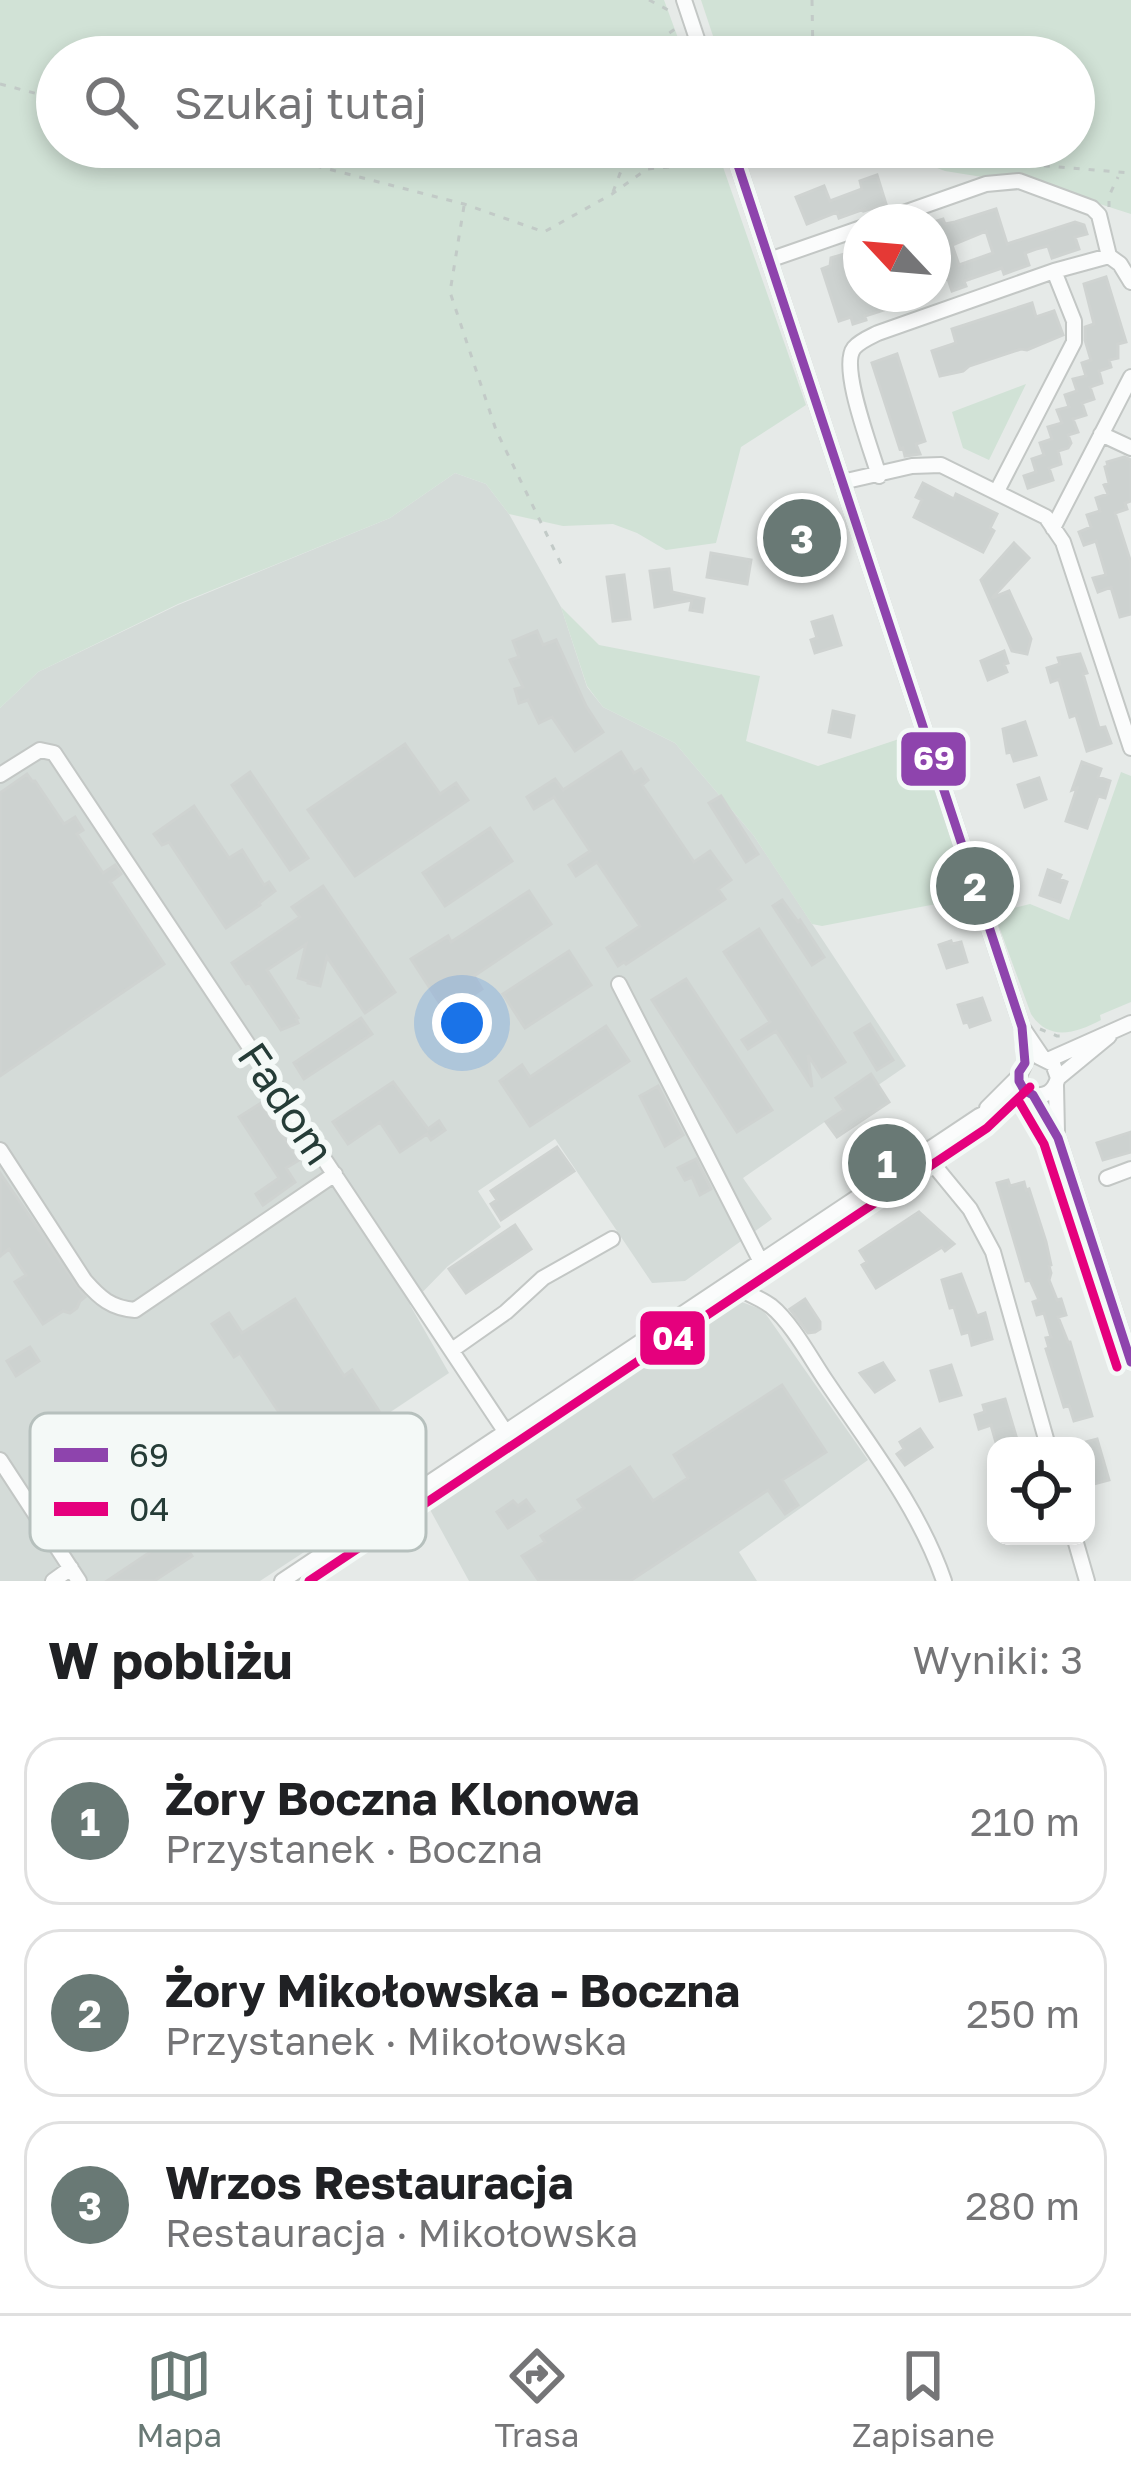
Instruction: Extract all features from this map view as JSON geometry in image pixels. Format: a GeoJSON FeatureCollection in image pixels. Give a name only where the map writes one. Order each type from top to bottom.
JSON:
{"type":"FeatureCollection","features":[{"type":"Feature","properties":{"kind":"street"},"geometry":{"type":"LineString","coordinates":[[684,0],[696,36]]}},
{"type":"Feature","properties":{"kind":"street"},"geometry":{"type":"LineString","coordinates":[[739,168],[1022,1027],[1022,1086],[1058,1138],[1131,1362]]}},
{"type":"Feature","properties":{"kind":"street"},"geometry":{"type":"LineString","coordinates":[[929,204],[986,184],[1019,182],[1092,208],[1099,215],[1109,256],[1131,282]]}},
{"type":"Feature","properties":{"kind":"street"},"geometry":{"type":"LineString","coordinates":[[769,260],[843,234]]}},
{"type":"Feature","properties":{"kind":"street"},"geometry":{"type":"LineString","coordinates":[[879,476],[850,373],[850,352],[858,344],[1054,271],[1109,256]]}},
{"type":"Feature","properties":{"kind":"street"},"geometry":{"type":"LineString","coordinates":[[997,491],[1074,342],[1074,321],[1054,271]]}},
{"type":"Feature","properties":{"kind":"street"},"geometry":{"type":"LineString","coordinates":[[1053,528],[1131,377]]}},
{"type":"Feature","properties":{"kind":"street"},"geometry":{"type":"LineString","coordinates":[[1101,434],[1131,448]]}},
{"type":"Feature","properties":{"kind":"street"},"geometry":{"type":"LineString","coordinates":[[842,482],[912,466],[941,465],[1046,517],[1063,542],[1131,748]]}},
{"type":"Feature","properties":{"kind":"street","name":"Fadom"},"geometry":{"type":"LineString","coordinates":[[0,775],[40,750],[54,753],[505,1431]]}},
{"type":"Feature","properties":{"kind":"street"},"geometry":{"type":"LineString","coordinates":[[620,984],[761,1262]]}},
{"type":"Feature","properties":{"kind":"street"},"geometry":{"type":"LineString","coordinates":[[979,1116],[1033,1058],[1046,1059],[1131,1023]]}},
{"type":"Feature","properties":{"kind":"street"},"geometry":{"type":"LineString","coordinates":[[1022,1027],[1055,1068],[1058,1138]]}},
{"type":"Feature","properties":{"kind":"street"},"geometry":{"type":"LineString","coordinates":[[426,1484],[979,1116],[1031,1094],[1046,1094],[1114,1032]]}},
{"type":"Feature","properties":{"kind":"street"},"geometry":{"type":"LineString","coordinates":[[0,1150],[85,1282],[102,1300],[121,1309],[135,1310],[334,1174]]}},
{"type":"Feature","properties":{"kind":"street"},"geometry":{"type":"LineString","coordinates":[[925,1153],[970,1209],[993,1252],[1045,1437]]}},
{"type":"Feature","properties":{"kind":"street"},"geometry":{"type":"LineString","coordinates":[[1107,1178],[1131,1168]]}},
{"type":"Feature","properties":{"kind":"street"},"geometry":{"type":"LineString","coordinates":[[452,1350],[506,1312],[543,1278],[612,1238]]}},
{"type":"Feature","properties":{"kind":"street"},"geometry":{"type":"LineString","coordinates":[[732,1281],[770,1306],[797,1339],[910,1508],[944,1581]]}},
{"type":"Feature","properties":{"kind":"street"},"geometry":{"type":"LineString","coordinates":[[0,1460],[30,1506]]}},
{"type":"Feature","properties":{"kind":"street"},"geometry":{"type":"LineString","coordinates":[[1077,1545],[1087,1581]]}},
{"type":"Feature","properties":{"kind":"street"},"geometry":{"type":"LineString","coordinates":[[282,1581],[327,1551]]}},
{"type":"Feature","properties":{"kind":"street"},"geometry":{"type":"LineString","coordinates":[[53,1581],[75,1575]]}},
{"type":"Feature","properties":{"kind":"path"},"geometry":{"type":"LineString","coordinates":[[650,0],[690,18]]}},
{"type":"Feature","properties":{"kind":"path"},"geometry":{"type":"LineString","coordinates":[[812,0],[813,36]]}},
{"type":"Feature","properties":{"kind":"path"},"geometry":{"type":"LineString","coordinates":[[665,36],[690,18]]}},
{"type":"Feature","properties":{"kind":"path"},"geometry":{"type":"LineString","coordinates":[[0,84],[36,93]]}},
{"type":"Feature","properties":{"kind":"path"},"geometry":{"type":"LineString","coordinates":[[324,168],[464,204],[544,232],[647,169],[660,168]]}},
{"type":"Feature","properties":{"kind":"path"},"geometry":{"type":"LineString","coordinates":[[612,194],[622,168]]}},
{"type":"Feature","properties":{"kind":"path"},"geometry":{"type":"LineString","coordinates":[[1064,168],[1131,173]]}},
{"type":"Feature","properties":{"kind":"path"},"geometry":{"type":"LineString","coordinates":[[1109,208],[1119,173]]}},
{"type":"Feature","properties":{"kind":"path"},"geometry":{"type":"LineString","coordinates":[[464,204],[450,292],[496,430],[564,569]]}},
{"type":"Feature","properties":{"kind":"shaded area"},"geometry":{"type":"Polygon","coordinates":[[[455,473],[486,484],[509,514],[561,607],[587,687],[603,707],[675,743],[754,836],[906,1066],[743,1178],[772,1219],[685,1281],[652,1283],[555,1139],[478,1191],[501,1227],[448,1266],[410,1305],[449,1373],[389,1413],[30,1413],[30,1551],[306,1551],[260,1581],[0,1581],[0,708],[38,672],[178,605],[390,518],[455,473]]]}},
{"type":"Feature","properties":{"kind":"shaded area"},"geometry":{"type":"Polygon","coordinates":[[[739,1301],[763,1310],[868,1460],[739,1552],[757,1581],[469,1581],[428,1506],[739,1301]]]}},
{"type":"Feature","properties":{"kind":"green space"},"geometry":{"type":"Polygon","coordinates":[[[0,0],[664,0],[677,36],[36,36],[36,168],[723,168],[806,405],[741,447],[716,543],[666,550],[613,524],[563,526],[509,514],[486,484],[455,473],[390,518],[178,604],[38,672],[0,708],[0,0]]]}},
{"type":"Feature","properties":{"kind":"green space"},"geometry":{"type":"Polygon","coordinates":[[[701,0],[1131,0],[1131,214],[1050,188],[937,168],[1095,168],[1095,36],[713,36],[701,0]]]}},
{"type":"Feature","properties":{"kind":"green space"},"geometry":{"type":"Polygon","coordinates":[[[1026,384],[989,460],[963,448],[952,412],[1026,384]]]}},
{"type":"Feature","properties":{"kind":"green space"},"geometry":{"type":"Polygon","coordinates":[[[561,607],[599,645],[760,676],[746,741],[818,766],[917,733],[967,886],[962,899],[822,926],[812,924],[754,836],[675,743],[603,707],[587,686],[561,607]]]}},
{"type":"Feature","properties":{"kind":"green space"},"geometry":{"type":"Polygon","coordinates":[[[1121,772],[1131,776],[1131,1002],[1082,1028],[1054,1032],[1031,1014],[994,913],[1030,904],[1069,920],[1121,772]]]}},
{"type":"Feature","properties":{"kind":"building"},"geometry":{"type":"Polygon","coordinates":[[[877,175],[886,204],[843,204],[843,217],[837,212],[807,224],[796,197],[824,186],[830,201],[862,189],[860,181],[877,175]]]}},
{"type":"Feature","properties":{"kind":"building"},"geometry":{"type":"Polygon","coordinates":[[[996,209],[1007,244],[1075,222],[1084,225],[1087,234],[1075,237],[1079,249],[1052,258],[1048,246],[1036,249],[1025,253],[1029,265],[1004,274],[1002,268],[964,281],[966,286],[952,291],[951,223],[996,209]],[[986,231],[952,245],[959,265],[993,253],[986,231]]]}},
{"type":"Feature","properties":{"kind":"building"},"geometry":{"type":"Polygon","coordinates":[[[843,254],[843,312],[878,312],[853,324],[851,317],[839,321],[822,269],[830,266],[831,258],[843,254]]]}},
{"type":"Feature","properties":{"kind":"building"},"geometry":{"type":"Polygon","coordinates":[[[1106,277],[1126,342],[1118,344],[1118,358],[1109,360],[1111,367],[1099,371],[1102,383],[1090,387],[1094,399],[1082,403],[1086,415],[1073,419],[1078,432],[1068,435],[1068,448],[1058,451],[1061,464],[1049,468],[1053,480],[1028,488],[1024,476],[1036,472],[1032,459],[1044,455],[1040,443],[1052,439],[1048,427],[1062,423],[1057,410],[1069,407],[1065,395],[1077,391],[1073,379],[1086,376],[1082,363],[1091,360],[1085,327],[1094,324],[1084,284],[1106,277]]]}},
{"type":"Feature","properties":{"kind":"building"},"geometry":{"type":"Polygon","coordinates":[[[1032,303],[1036,317],[1054,311],[1063,335],[940,376],[932,351],[956,343],[952,329],[1032,303]]]}},
{"type":"Feature","properties":{"kind":"building"},"geometry":{"type":"Polygon","coordinates":[[[897,354],[925,441],[916,444],[920,454],[905,456],[900,449],[872,363],[897,354]]]}},
{"type":"Feature","properties":{"kind":"building"},"geometry":{"type":"Polygon","coordinates":[[[1131,460],[1131,501],[1125,503],[1127,509],[1115,513],[1131,563],[1131,614],[1120,617],[1111,587],[1098,592],[1093,578],[1106,575],[1096,541],[1084,545],[1079,532],[1091,527],[1087,515],[1100,511],[1096,498],[1108,494],[1104,485],[1109,483],[1107,462],[1131,460]]]}},
{"type":"Feature","properties":{"kind":"building"},"geometry":{"type":"Polygon","coordinates":[[[923,483],[997,514],[983,552],[914,517],[923,483]]]}},
{"type":"Feature","properties":{"kind":"building"},"geometry":{"type":"Polygon","coordinates":[[[811,513],[815,530],[811,531],[814,544],[808,546],[811,560],[796,565],[787,520],[811,513]]]}},
{"type":"Feature","properties":{"kind":"building"},"geometry":{"type":"Polygon","coordinates":[[[1014,543],[1029,558],[992,598],[1009,591],[1031,639],[1027,654],[1012,651],[981,580],[1014,543]]]}},
{"type":"Feature","properties":{"kind":"building"},"geometry":{"type":"Polygon","coordinates":[[[711,553],[751,560],[747,584],[707,577],[711,553]]]}},
{"type":"Feature","properties":{"kind":"building"},"geometry":{"type":"Polygon","coordinates":[[[669,569],[672,592],[704,599],[702,612],[690,610],[692,600],[655,607],[650,571],[669,569]]]}},
{"type":"Feature","properties":{"kind":"building"},"geometry":{"type":"Polygon","coordinates":[[[624,575],[630,619],[613,621],[607,577],[624,575]]]}},
{"type":"Feature","properties":{"kind":"building"},"geometry":{"type":"Polygon","coordinates":[[[832,616],[841,645],[815,653],[812,622],[832,616]]]}},
{"type":"Feature","properties":{"kind":"building"},"geometry":{"type":"Polygon","coordinates":[[[537,631],[543,645],[556,640],[603,732],[575,751],[552,717],[539,723],[528,700],[519,703],[515,689],[523,687],[510,660],[519,657],[513,641],[537,631]]]}},
{"type":"Feature","properties":{"kind":"building"},"geometry":{"type":"Polygon","coordinates":[[[1004,651],[1007,672],[988,680],[981,661],[1004,651]]]}},
{"type":"Feature","properties":{"kind":"building"},"geometry":{"type":"Polygon","coordinates":[[[1080,654],[1099,728],[1105,727],[1111,743],[1087,751],[1059,679],[1051,682],[1047,668],[1060,664],[1058,658],[1080,654]]]}},
{"type":"Feature","properties":{"kind":"building"},"geometry":{"type":"Polygon","coordinates":[[[833,711],[854,716],[850,737],[829,732],[833,711]]]}},
{"type":"Feature","properties":{"kind":"building"},"geometry":{"type":"Polygon","coordinates":[[[1025,722],[1036,755],[1014,761],[1011,752],[1007,753],[1003,729],[1025,722]]]}},
{"type":"Feature","properties":{"kind":"building"},"geometry":{"type":"Polygon","coordinates":[[[405,744],[440,794],[456,783],[468,800],[355,876],[308,810],[405,744]]]}},
{"type":"Feature","properties":{"kind":"building"},"geometry":{"type":"Polygon","coordinates":[[[621,752],[634,773],[641,769],[648,780],[642,785],[694,862],[710,851],[731,880],[718,889],[725,899],[618,966],[607,948],[640,926],[597,862],[576,876],[569,865],[590,851],[554,797],[534,809],[527,797],[555,779],[563,790],[621,752]]]}},
{"type":"Feature","properties":{"kind":"building"},"geometry":{"type":"Polygon","coordinates":[[[1082,762],[1101,769],[1098,777],[1110,781],[1105,798],[1098,796],[1087,828],[1066,821],[1082,762]]]}},
{"type":"Feature","properties":{"kind":"building"},"geometry":{"type":"Polygon","coordinates":[[[250,772],[308,858],[290,870],[232,785],[250,772]]]}},
{"type":"Feature","properties":{"kind":"building"},"geometry":{"type":"Polygon","coordinates":[[[27,774],[64,824],[75,817],[83,830],[77,834],[103,873],[115,865],[121,874],[110,882],[164,964],[0,1076],[0,793],[27,774]]]}},
{"type":"Feature","properties":{"kind":"building"},"geometry":{"type":"Polygon","coordinates":[[[1039,778],[1046,799],[1025,807],[1018,785],[1039,778]]]}},
{"type":"Feature","properties":{"kind":"building"},"geometry":{"type":"Polygon","coordinates":[[[721,796],[758,854],[746,862],[709,803],[721,796]]]}},
{"type":"Feature","properties":{"kind":"building"},"geometry":{"type":"Polygon","coordinates":[[[194,806],[229,858],[242,850],[264,885],[269,882],[275,891],[226,928],[169,842],[162,845],[154,834],[194,806]]]}},
{"type":"Feature","properties":{"kind":"building"},"geometry":{"type":"Polygon","coordinates":[[[490,828],[512,861],[445,906],[423,873],[490,828]]]}},
{"type":"Feature","properties":{"kind":"building"},"geometry":{"type":"Polygon","coordinates":[[[1048,870],[1067,882],[1060,902],[1040,895],[1048,870]]]}},
{"type":"Feature","properties":{"kind":"building"},"geometry":{"type":"Polygon","coordinates":[[[323,886],[395,992],[365,1013],[327,957],[320,986],[298,978],[306,944],[267,970],[298,1018],[298,1023],[281,1030],[232,963],[300,917],[292,907],[323,886]]]}},
{"type":"Feature","properties":{"kind":"building"},"geometry":{"type":"Polygon","coordinates":[[[529,891],[551,924],[474,976],[482,989],[446,1013],[411,959],[448,936],[451,942],[529,891]]]}},
{"type":"Feature","properties":{"kind":"building"},"geometry":{"type":"Polygon","coordinates":[[[782,900],[824,957],[812,965],[773,906],[782,900]]]}},
{"type":"Feature","properties":{"kind":"building"},"geometry":{"type":"Polygon","coordinates":[[[759,929],[845,1062],[822,1077],[808,1055],[812,1087],[776,1031],[748,1049],[742,1040],[770,1022],[724,952],[759,929]]]}},
{"type":"Feature","properties":{"kind":"building"},"geometry":{"type":"Polygon","coordinates":[[[961,942],[967,962],[947,968],[939,945],[961,942]]]}},
{"type":"Feature","properties":{"kind":"building"},"geometry":{"type":"Polygon","coordinates":[[[569,951],[591,985],[525,1028],[503,994],[569,951]]]}},
{"type":"Feature","properties":{"kind":"building"},"geometry":{"type":"Polygon","coordinates":[[[686,979],[772,1110],[737,1132],[652,1000],[686,979]]]}},
{"type":"Feature","properties":{"kind":"building"},"geometry":{"type":"Polygon","coordinates":[[[982,998],[990,1020],[970,1027],[958,1005],[982,998]]]}},
{"type":"Feature","properties":{"kind":"building"},"geometry":{"type":"Polygon","coordinates":[[[361,1018],[372,1034],[304,1079],[294,1063],[361,1018]]]}},
{"type":"Feature","properties":{"kind":"building"},"geometry":{"type":"Polygon","coordinates":[[[870,1024],[893,1060],[877,1070],[855,1033],[870,1024]]]}},
{"type":"Feature","properties":{"kind":"building"},"geometry":{"type":"Polygon","coordinates":[[[606,1026],[629,1061],[530,1126],[500,1081],[522,1065],[530,1077],[606,1026]]]}},
{"type":"Feature","properties":{"kind":"building"},"geometry":{"type":"Polygon","coordinates":[[[871,1074],[889,1102],[837,1137],[826,1122],[844,1110],[836,1098],[871,1074]]]}},
{"type":"Feature","properties":{"kind":"building"},"geometry":{"type":"Polygon","coordinates":[[[393,1082],[428,1129],[439,1121],[445,1130],[431,1140],[427,1134],[400,1152],[380,1122],[348,1144],[333,1122],[393,1082]]]}},
{"type":"Feature","properties":{"kind":"building"},"geometry":{"type":"Polygon","coordinates":[[[658,1086],[683,1135],[665,1146],[640,1096],[658,1086]]]}},
{"type":"Feature","properties":{"kind":"building"},"geometry":{"type":"Polygon","coordinates":[[[261,1103],[299,1160],[286,1168],[295,1182],[263,1205],[256,1194],[279,1178],[239,1117],[261,1103]]]}},
{"type":"Feature","properties":{"kind":"building"},"geometry":{"type":"Polygon","coordinates":[[[1131,1132],[1131,1152],[1103,1160],[1097,1143],[1131,1132]]]}},
{"type":"Feature","properties":{"kind":"building"},"geometry":{"type":"Polygon","coordinates":[[[557,1147],[574,1171],[501,1220],[491,1204],[497,1200],[491,1191],[557,1147]]]}},
{"type":"Feature","properties":{"kind":"building"},"geometry":{"type":"Polygon","coordinates":[[[696,1159],[711,1189],[700,1195],[692,1177],[685,1180],[678,1168],[696,1159]]]}},
{"type":"Feature","properties":{"kind":"building"},"geometry":{"type":"Polygon","coordinates":[[[0,1173],[85,1297],[70,1313],[63,1311],[43,1324],[15,1282],[26,1275],[9,1249],[0,1256],[0,1173]]]}},
{"type":"Feature","properties":{"kind":"building"},"geometry":{"type":"Polygon","coordinates":[[[1008,1180],[1010,1186],[1024,1182],[1029,1189],[1046,1242],[1049,1280],[1066,1315],[1058,1317],[1092,1416],[1074,1421],[1069,1405],[1064,1407],[1046,1349],[1046,1338],[1051,1337],[1044,1313],[1037,1315],[1033,1302],[1039,1300],[1030,1280],[1026,1281],[997,1183],[1008,1180]]]}},
{"type":"Feature","properties":{"kind":"building"},"geometry":{"type":"Polygon","coordinates":[[[919,1212],[954,1244],[876,1288],[862,1265],[867,1262],[860,1251],[919,1212]]]}},
{"type":"Feature","properties":{"kind":"building"},"geometry":{"type":"Polygon","coordinates":[[[515,1225],[531,1249],[466,1293],[449,1269],[515,1225]]]}},
{"type":"Feature","properties":{"kind":"building"},"geometry":{"type":"Polygon","coordinates":[[[961,1274],[977,1316],[985,1313],[992,1339],[972,1345],[969,1332],[962,1334],[942,1280],[961,1274]]]}},
{"type":"Feature","properties":{"kind":"building"},"geometry":{"type":"Polygon","coordinates":[[[295,1299],[344,1376],[352,1370],[379,1411],[279,1413],[240,1353],[234,1357],[212,1324],[229,1313],[242,1333],[295,1299]]]}},
{"type":"Feature","properties":{"kind":"building"},"geometry":{"type":"Polygon","coordinates":[[[805,1299],[820,1322],[815,1332],[808,1333],[790,1309],[805,1299]]]}},
{"type":"Feature","properties":{"kind":"building"},"geometry":{"type":"Polygon","coordinates":[[[30,1347],[39,1361],[16,1376],[7,1361],[30,1347]]]}},
{"type":"Feature","properties":{"kind":"building"},"geometry":{"type":"Polygon","coordinates":[[[883,1363],[894,1380],[875,1392],[860,1373],[883,1363]]]}},
{"type":"Feature","properties":{"kind":"building"},"geometry":{"type":"Polygon","coordinates":[[[951,1365],[961,1395],[940,1401],[931,1371],[951,1365]]]}},
{"type":"Feature","properties":{"kind":"building"},"geometry":{"type":"Polygon","coordinates":[[[782,1385],[826,1452],[782,1480],[798,1505],[785,1514],[768,1490],[630,1581],[539,1581],[522,1556],[545,1542],[541,1536],[584,1508],[578,1500],[630,1467],[653,1501],[688,1478],[674,1455],[782,1385]]]}},
{"type":"Feature","properties":{"kind":"building"},"geometry":{"type":"Polygon","coordinates":[[[1005,1399],[1016,1437],[994,1437],[991,1425],[979,1429],[975,1415],[985,1412],[983,1405],[1005,1399]]]}},
{"type":"Feature","properties":{"kind":"building"},"geometry":{"type":"Polygon","coordinates":[[[920,1429],[932,1447],[905,1465],[897,1454],[904,1449],[900,1442],[920,1429]]]}},
{"type":"Feature","properties":{"kind":"building"},"geometry":{"type":"Polygon","coordinates":[[[1095,1440],[1109,1480],[1095,1484],[1095,1440]]]}},
{"type":"Feature","properties":{"kind":"building"},"geometry":{"type":"Polygon","coordinates":[[[526,1500],[534,1511],[508,1528],[497,1512],[513,1501],[518,1506],[526,1500]]]}},
{"type":"Feature","properties":{"kind":"building"},"geometry":{"type":"Polygon","coordinates":[[[152,1551],[189,1551],[192,1556],[154,1581],[107,1581],[152,1551]]]}},
{"type":"Feature","properties":{"kind":"transit line","name":"69"},"geometry":{"type":"LineString","coordinates":[[739,168],[1022,1027],[1025,1063],[1019,1081],[1033,1095],[1058,1138],[1131,1362]]}},
{"type":"Feature","properties":{"kind":"transit line","name":"04"},"geometry":{"type":"LineString","coordinates":[[426,1503],[987,1128],[1030,1087]]}},
{"type":"Feature","properties":{"kind":"transit line","name":"04"},"geometry":{"type":"LineString","coordinates":[[1020,1103],[1044,1144],[1117,1367]]}},
{"type":"Feature","properties":{"kind":"transit line","name":"04"},"geometry":{"type":"LineString","coordinates":[[309,1581],[354,1551]]}},
{"type":"Feature","properties":{"kind":"place","name":"Wrzos Restauracja"},"geometry":{"type":"Point","coordinates":[802,538]}},
{"type":"Feature","properties":{"kind":"place","name":"Żory Mikołowska - Boczna"},"geometry":{"type":"Point","coordinates":[975,886]}},
{"type":"Feature","properties":{"kind":"place","name":"Żory Boczna Klonowa"},"geometry":{"type":"Point","coordinates":[887,1163]}}]}
